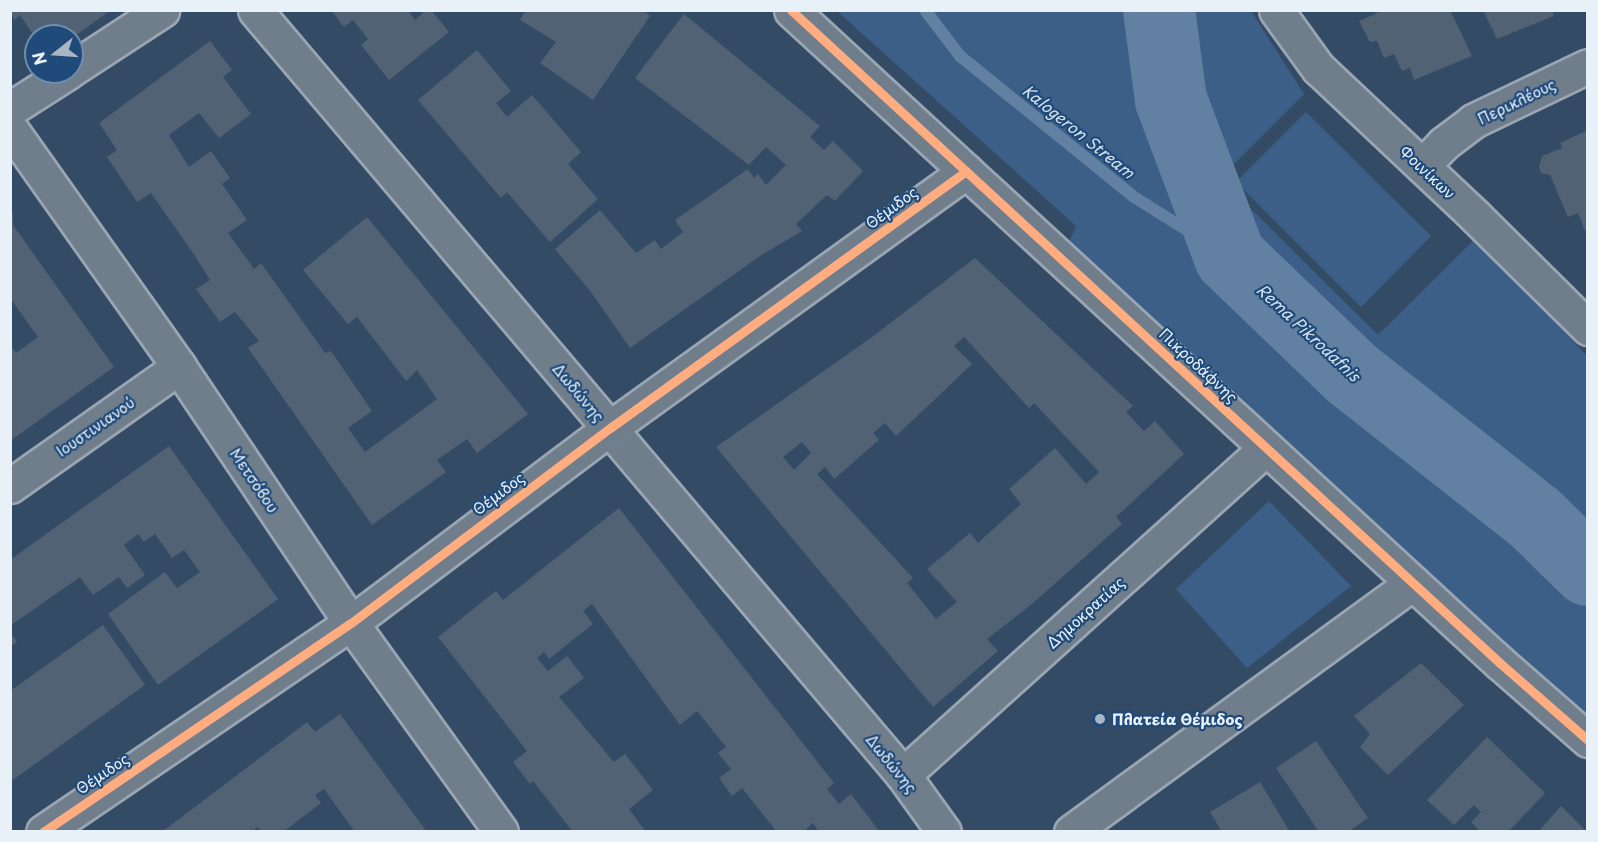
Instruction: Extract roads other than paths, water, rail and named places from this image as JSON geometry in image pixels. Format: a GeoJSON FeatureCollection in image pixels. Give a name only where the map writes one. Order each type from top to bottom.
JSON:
{"type":"FeatureCollection","features":[{"type":"Feature","properties":{"kind":"street"},"geometry":{"type":"LineString","coordinates":[[84,61],[162,10]]}},
{"type":"Feature","properties":{"kind":"street","name":"Δωδώνης"},"geometry":{"type":"LineString","coordinates":[[255,10],[903,775],[944,831]]}},
{"type":"Feature","properties":{"kind":"street","name":"Πικροδάφνης"},"geometry":{"type":"LineString","coordinates":[[791,10],[1413,583],[1587,740]]}},
{"type":"Feature","properties":{"kind":"street","name":"Φοινίκων"},"geometry":{"type":"LineString","coordinates":[[1276,10],[1318,68],[1422,166],[1587,328]]}},
{"type":"Feature","properties":{"kind":"street","name":"Περικλέους"},"geometry":{"type":"LineString","coordinates":[[1422,166],[1443,144],[1473,121],[1587,66]]}},
{"type":"Feature","properties":{"kind":"street"},"geometry":{"type":"LineString","coordinates":[[10,109],[49,84]]}},
{"type":"Feature","properties":{"kind":"street","name":"Μετσόβου"},"geometry":{"type":"LineString","coordinates":[[10,128],[179,367],[351,623],[501,831]]}},
{"type":"Feature","properties":{"kind":"street","name":"Θέμιδος"},"geometry":{"type":"LineString","coordinates":[[43,831],[351,623],[610,428],[966,171]]}},
{"type":"Feature","properties":{"kind":"street","name":"Ιουστινιανού"},"geometry":{"type":"LineString","coordinates":[[10,486],[179,367]]}},
{"type":"Feature","properties":{"kind":"street","name":"Δημοκρατίας"},"geometry":{"type":"LineString","coordinates":[[903,775],[1266,448]]}},
{"type":"Feature","properties":{"kind":"street"},"geometry":{"type":"LineString","coordinates":[[1071,831],[1413,583]]}},
{"type":"Feature","properties":{"kind":"waterway","name":"Kalogeron Stream"},"geometry":{"type":"LineString","coordinates":[[925,10],[960,56],[1134,197],[1230,257]]}},
{"type":"Feature","properties":{"kind":"waterway","name":"Rema Pikrodafnis"},"geometry":{"type":"LineString","coordinates":[[1159,10],[1171,100],[1230,257],[1352,374],[1536,519],[1588,570]]}},
{"type":"Feature","properties":{"kind":"place","name":"Πλατεία Θέμιδος"},"geometry":{"type":"Point","coordinates":[1100,719]}}]}
